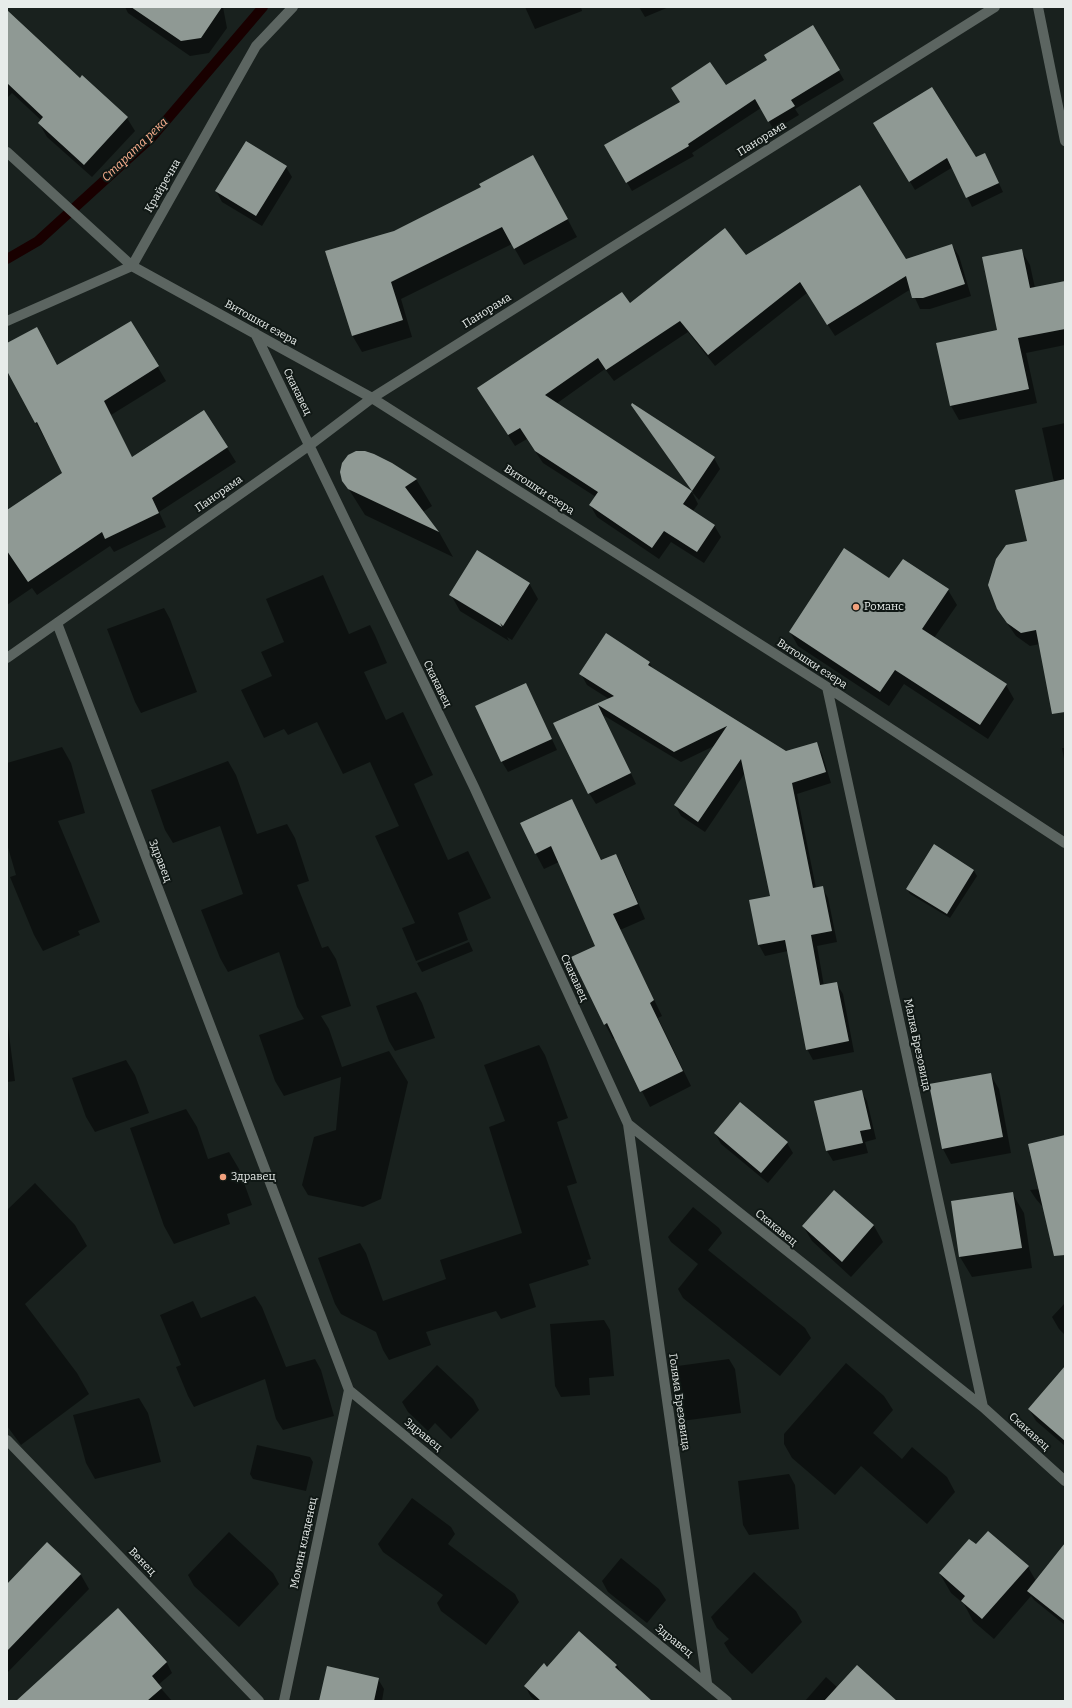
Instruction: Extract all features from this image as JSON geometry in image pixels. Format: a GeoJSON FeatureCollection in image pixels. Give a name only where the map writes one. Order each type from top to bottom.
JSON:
{"type":"FeatureCollection","features":[{"type":"Feature","properties":{"kind":"street","name":"Крайречна"},"geometry":{"type":"LineString","coordinates":[[132,266],[256,46],[293,7]]}},
{"type":"Feature","properties":{"kind":"street","name":"Панорама"},"geometry":{"type":"LineString","coordinates":[[7,658],[310,446],[372,398],[995,7]]}},
{"type":"Feature","properties":{"kind":"street"},"geometry":{"type":"LineString","coordinates":[[1038,7],[1065,141]]}},
{"type":"Feature","properties":{"kind":"street","name":"Витошки езера"},"geometry":{"type":"LineString","coordinates":[[7,152],[132,266],[372,398],[827,687],[1065,843]]}},
{"type":"Feature","properties":{"kind":"street"},"geometry":{"type":"LineString","coordinates":[[7,321],[132,266]]}},
{"type":"Feature","properties":{"kind":"street","name":"Скакавец"},"geometry":{"type":"LineString","coordinates":[[255,333],[474,787],[628,1124],[983,1407],[1065,1481]]}},
{"type":"Feature","properties":{"kind":"street","name":"Здравец"},"geometry":{"type":"LineString","coordinates":[[57,623],[349,1390],[727,1701]]}},
{"type":"Feature","properties":{"kind":"street","name":"Малка Брезовица"},"geometry":{"type":"LineString","coordinates":[[827,687],[983,1407]]}},
{"type":"Feature","properties":{"kind":"street","name":"Голяма Брезовица"},"geometry":{"type":"LineString","coordinates":[[628,1124],[707,1683]]}},
{"type":"Feature","properties":{"kind":"street","name":"Момин кладенец"},"geometry":{"type":"LineString","coordinates":[[284,1701],[349,1390]]}},
{"type":"Feature","properties":{"kind":"street","name":"Венец"},"geometry":{"type":"LineString","coordinates":[[7,1440],[259,1701]]}},
{"type":"Feature","properties":{"kind":"building"},"geometry":{"type":"Polygon","coordinates":[[[131,7],[222,7],[201,38],[181,41],[131,7]]]}},
{"type":"Feature","properties":{"kind":"building"},"geometry":{"type":"Polygon","coordinates":[[[7,10],[80,78],[82,75],[128,117],[84,165],[38,123],[43,117],[7,83],[7,10]]]}},
{"type":"Feature","properties":{"kind":"building"},"geometry":{"type":"Polygon","coordinates":[[[813,25],[840,70],[791,100],[795,106],[768,122],[755,99],[688,144],[689,146],[626,183],[604,145],[680,102],[671,88],[710,62],[726,85],[767,60],[764,55],[813,25]]]}},
{"type":"Feature","properties":{"kind":"building"},"geometry":{"type":"Polygon","coordinates":[[[932,87],[976,157],[985,153],[999,183],[966,198],[947,158],[909,182],[873,123],[932,87]]]}},
{"type":"Feature","properties":{"kind":"building"},"geometry":{"type":"Polygon","coordinates":[[[246,141],[287,166],[256,216],[215,191],[246,141]]]}},
{"type":"Feature","properties":{"kind":"building"},"geometry":{"type":"Polygon","coordinates":[[[533,155],[568,219],[514,249],[502,227],[391,282],[403,320],[352,336],[325,251],[394,231],[481,187],[479,184],[533,155]]]}},
{"type":"Feature","properties":{"kind":"building"},"geometry":{"type":"Polygon","coordinates":[[[860,185],[906,259],[952,244],[965,284],[923,298],[912,298],[906,276],[827,325],[800,282],[708,355],[680,321],[606,370],[598,358],[545,395],[692,491],[683,504],[715,525],[697,552],[664,531],[652,548],[589,505],[598,492],[535,451],[520,428],[508,435],[477,388],[622,292],[630,303],[725,228],[746,255],[860,185]]]}},
{"type":"Feature","properties":{"kind":"building"},"geometry":{"type":"Polygon","coordinates":[[[1022,249],[1030,288],[1065,281],[1065,329],[1018,338],[1029,389],[950,406],[936,343],[997,330],[982,257],[1022,249]]]}},
{"type":"Feature","properties":{"kind":"building"},"geometry":{"type":"Polygon","coordinates":[[[131,321],[159,366],[104,401],[132,457],[204,410],[228,447],[152,498],[159,513],[105,539],[102,532],[28,582],[7,551],[7,510],[62,473],[37,422],[35,423],[7,371],[7,343],[37,327],[57,365],[131,321]]]}},
{"type":"Feature","properties":{"kind":"building"},"geometry":{"type":"Polygon","coordinates":[[[632,403],[715,457],[692,491],[631,405],[632,403]]]}},
{"type":"Feature","properties":{"kind":"building"},"geometry":{"type":"Polygon","coordinates":[[[356,451],[365,451],[374,454],[392,463],[417,479],[405,487],[439,532],[348,489],[342,481],[340,472],[342,463],[348,455],[356,451]]]}},
{"type":"Feature","properties":{"kind":"building"},"geometry":{"type":"Polygon","coordinates":[[[1065,479],[1065,712],[1052,714],[1036,630],[1021,633],[1007,623],[997,609],[988,585],[996,559],[1006,545],[1027,541],[1015,490],[1065,479]]]}},
{"type":"Feature","properties":{"kind":"building"},"geometry":{"type":"Polygon","coordinates":[[[844,548],[889,578],[903,559],[949,589],[922,629],[1007,684],[980,725],[895,670],[880,692],[789,632],[844,548]]]}},
{"type":"Feature","properties":{"kind":"building"},"geometry":{"type":"Polygon","coordinates":[[[477,550],[530,583],[503,626],[500,623],[502,627],[449,595],[477,550]]]}},
{"type":"Feature","properties":{"kind":"building"},"geometry":{"type":"Polygon","coordinates":[[[606,633],[650,662],[648,665],[786,751],[817,742],[826,772],[792,783],[813,888],[823,886],[832,931],[811,935],[820,985],[837,982],[849,1041],[806,1050],[785,940],[758,945],[749,900],[770,896],[741,759],[698,822],[674,805],[727,726],[674,752],[598,705],[631,773],[588,794],[553,723],[614,696],[579,674],[606,633]]]}},
{"type":"Feature","properties":{"kind":"building"},"geometry":{"type":"Polygon","coordinates":[[[526,683],[552,739],[501,762],[475,706],[526,683]]]}},
{"type":"Feature","properties":{"kind":"building"},"geometry":{"type":"Polygon","coordinates":[[[572,799],[601,860],[616,854],[638,904],[613,914],[654,1000],[650,1003],[683,1071],[640,1092],[607,1023],[604,1025],[571,957],[595,946],[551,846],[535,854],[520,823],[572,799]]]}},
{"type":"Feature","properties":{"kind":"building"},"geometry":{"type":"Polygon","coordinates":[[[934,844],[974,870],[947,914],[906,889],[934,844]]]}},
{"type":"Feature","properties":{"kind":"building"},"geometry":{"type":"Polygon","coordinates":[[[991,1073],[1003,1137],[942,1149],[929,1084],[991,1073]]]}},
{"type":"Feature","properties":{"kind":"building"},"geometry":{"type":"Polygon","coordinates":[[[862,1090],[871,1129],[860,1131],[863,1143],[826,1151],[814,1101],[862,1090]]]}},
{"type":"Feature","properties":{"kind":"building"},"geometry":{"type":"Polygon","coordinates":[[[740,1102],[788,1142],[761,1173],[714,1133],[740,1102]]]}},
{"type":"Feature","properties":{"kind":"building"},"geometry":{"type":"Polygon","coordinates":[[[1065,1135],[1065,1255],[1054,1256],[1028,1144],[1065,1135]]]}},
{"type":"Feature","properties":{"kind":"building"},"geometry":{"type":"Polygon","coordinates":[[[834,1190],[874,1225],[842,1262],[802,1226],[834,1190]]]}},
{"type":"Feature","properties":{"kind":"building"},"geometry":{"type":"Polygon","coordinates":[[[1013,1192],[1022,1248],[959,1257],[951,1201],[1013,1192]]]}},
{"type":"Feature","properties":{"kind":"building"},"geometry":{"type":"Polygon","coordinates":[[[1065,1366],[1065,1441],[1028,1409],[1065,1366]]]}},
{"type":"Feature","properties":{"kind":"building"},"geometry":{"type":"Polygon","coordinates":[[[988,1531],[1029,1566],[982,1619],[961,1601],[965,1596],[939,1573],[969,1539],[976,1544],[988,1531]]]}},
{"type":"Feature","properties":{"kind":"building"},"geometry":{"type":"Polygon","coordinates":[[[47,1542],[81,1574],[7,1651],[7,1584],[47,1542]]]}},
{"type":"Feature","properties":{"kind":"building"},"geometry":{"type":"Polygon","coordinates":[[[1065,1543],[1065,1621],[1027,1591],[1065,1543]]]}},
{"type":"Feature","properties":{"kind":"building"},"geometry":{"type":"Polygon","coordinates":[[[118,1608],[167,1662],[152,1676],[162,1688],[147,1701],[16,1701],[118,1608]]]}},
{"type":"Feature","properties":{"kind":"building"},"geometry":{"type":"Polygon","coordinates":[[[579,1631],[617,1665],[615,1667],[652,1701],[541,1701],[524,1686],[544,1663],[547,1667],[579,1631]]]}},
{"type":"Feature","properties":{"kind":"building"},"geometry":{"type":"Polygon","coordinates":[[[857,1665],[897,1701],[824,1701],[857,1665]]]}},
{"type":"Feature","properties":{"kind":"building"},"geometry":{"type":"Polygon","coordinates":[[[327,1666],[379,1678],[374,1701],[319,1701],[327,1666]]]}},
{"type":"Feature","properties":{"kind":"waterway","name":"Старата река"},"geometry":{"type":"LineString","coordinates":[[7,259],[38,241],[152,137],[263,7]]}},
{"type":"Feature","properties":{"kind":"place","name":"Романс"},"geometry":{"type":"Point","coordinates":[856,607]}},
{"type":"Feature","properties":{"kind":"place","name":"Здравец"},"geometry":{"type":"Point","coordinates":[223,1177]}}]}
